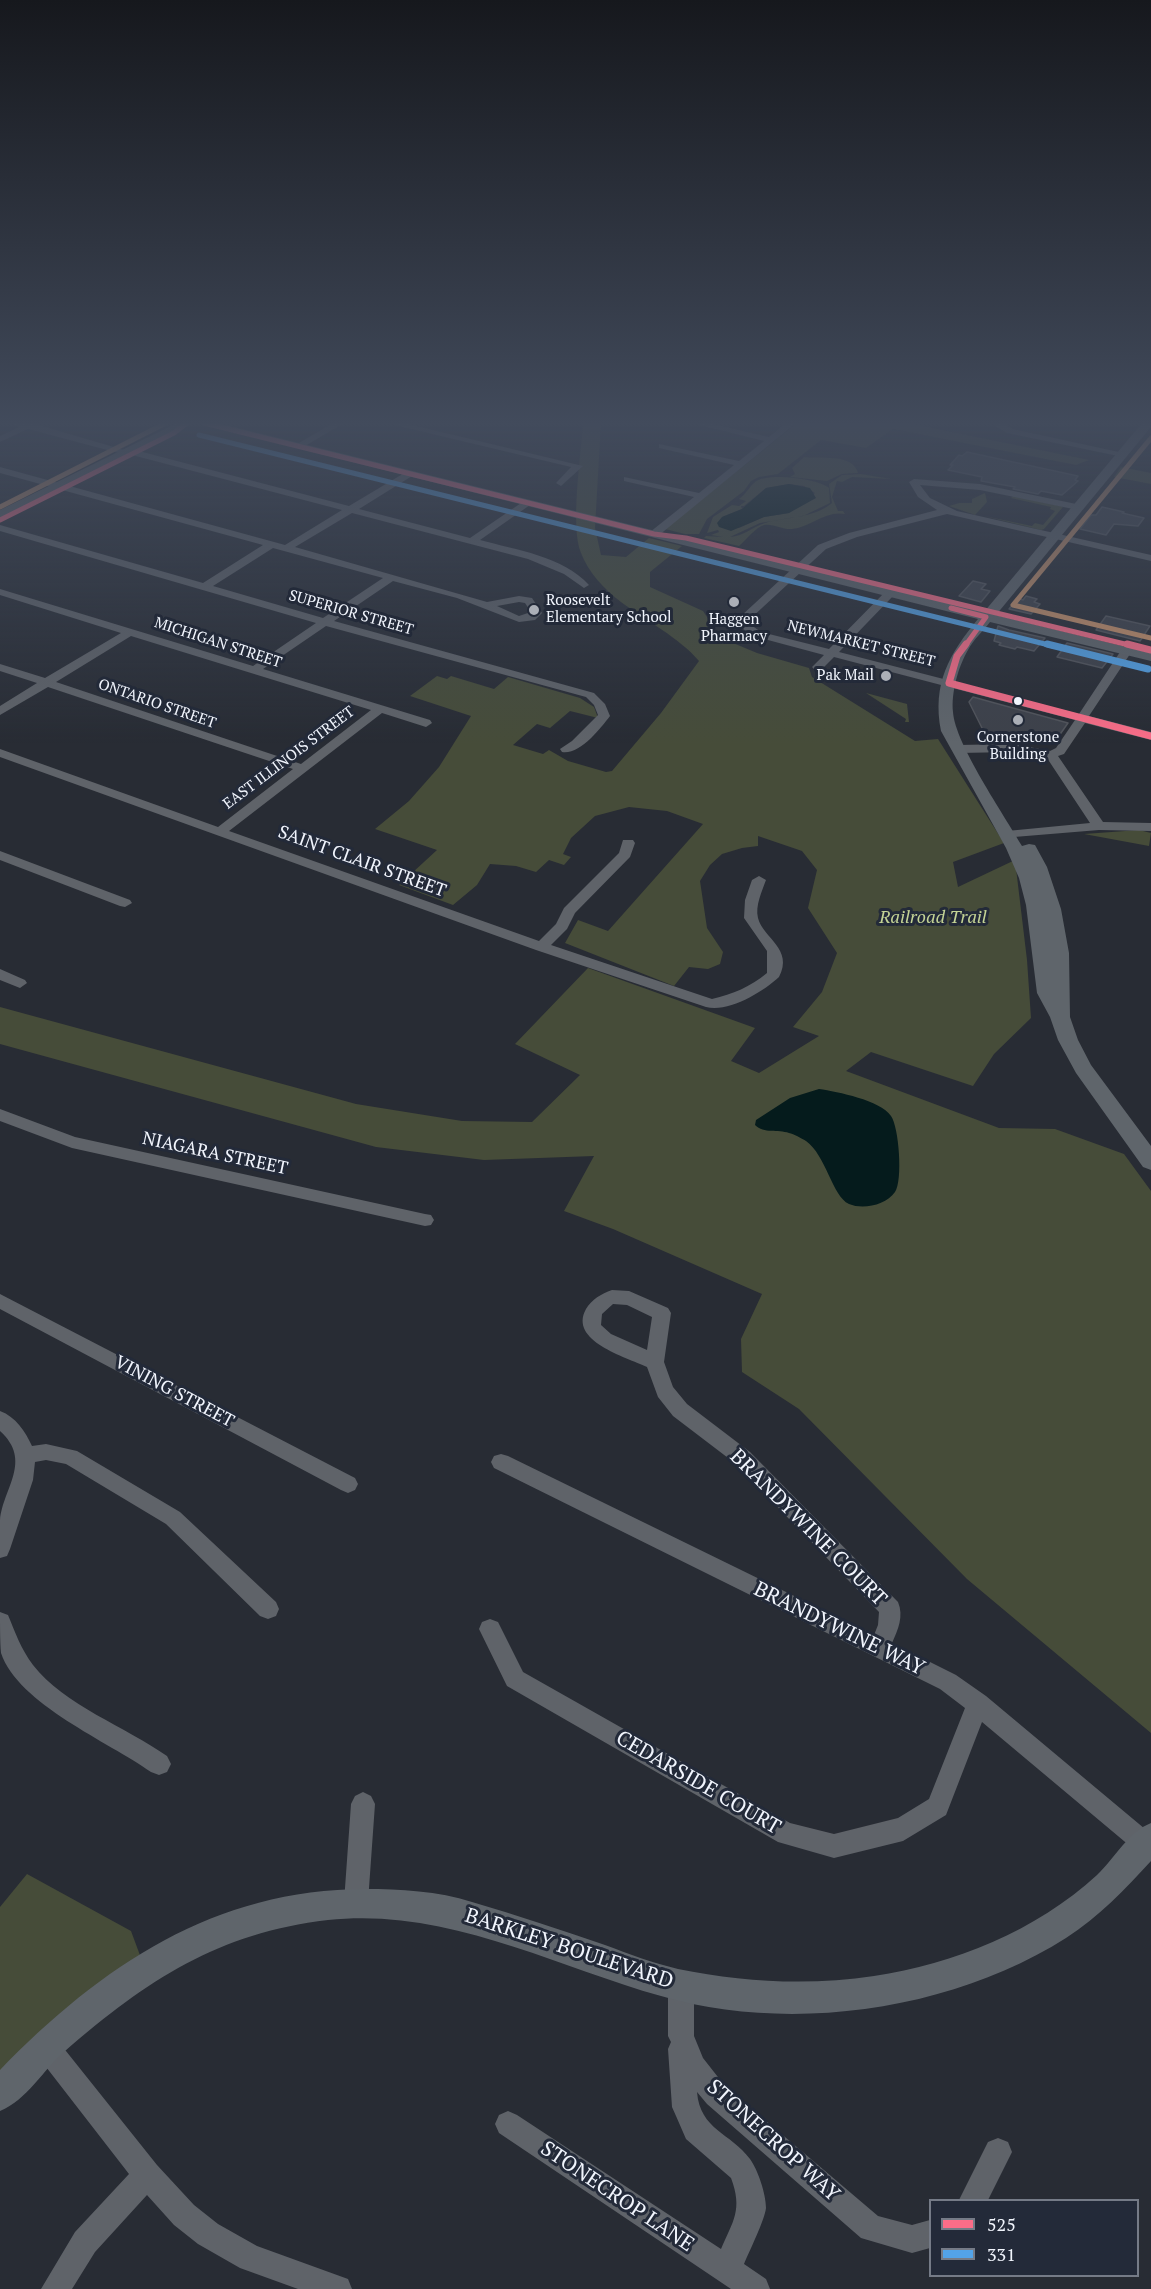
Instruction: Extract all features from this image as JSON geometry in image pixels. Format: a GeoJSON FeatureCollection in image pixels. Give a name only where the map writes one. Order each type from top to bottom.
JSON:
{"type":"FeatureCollection","features":[{"type":"Feature","properties":{"kind":"main road"},"geometry":{"type":"LineString","coordinates":[[637,530],[686,538],[890,593],[1151,650]]}},
{"type":"Feature","properties":{"kind":"main road"},"geometry":{"type":"LineString","coordinates":[[1059,530],[988,614],[957,656],[948,683],[948,703],[957,714],[965,748],[1014,834],[1015,848],[1035,905],[1046,993],[1060,1017],[1068,1040],[1083,1068],[1151,1162]]}},
{"type":"Feature","properties":{"kind":"main road"},"geometry":{"type":"LineString","coordinates":[[798,568],[988,614],[1151,657]]}},
{"type":"Feature","properties":{"kind":"main road","name":"BARKLEY BOULEVARD"},"geometry":{"type":"LineString","coordinates":[[0,2094],[45,2045],[111,1990],[150,1964],[190,1942],[279,1911],[356,1902],[408,1904],[468,1916],[681,1985],[757,1997],[817,1998],[880,1992],[922,1983],[1007,1953],[1072,1915],[1106,1887],[1149,1844]]}},
{"type":"Feature","properties":{"kind":"street","name":"SUPERIOR STREET"},"geometry":{"type":"LineString","coordinates":[[6,530],[325,622],[590,695],[599,704],[604,716],[576,744],[566,749]]}},
{"type":"Feature","properties":{"kind":"street"},"geometry":{"type":"LineString","coordinates":[[220,530],[465,597],[486,606]]}},
{"type":"Feature","properties":{"kind":"street"},"geometry":{"type":"LineString","coordinates":[[287,548],[318,530]]}},
{"type":"Feature","properties":{"kind":"street"},"geometry":{"type":"LineString","coordinates":[[429,530],[532,557],[567,572],[584,585]]}},
{"type":"Feature","properties":{"kind":"street"},"geometry":{"type":"LineString","coordinates":[[472,541],[488,530]]}},
{"type":"Feature","properties":{"kind":"street"},"geometry":{"type":"LineString","coordinates":[[654,534],[659,530]]}},
{"type":"Feature","properties":{"kind":"street"},"geometry":{"type":"LineString","coordinates":[[798,568],[818,549],[842,538],[874,530]]}},
{"type":"Feature","properties":{"kind":"street"},"geometry":{"type":"LineString","coordinates":[[1022,530],[1151,558]]}},
{"type":"Feature","properties":{"kind":"street"},"geometry":{"type":"LineString","coordinates":[[206,586],[272,544]]}},
{"type":"Feature","properties":{"kind":"street","name":"NEWMARKET STREET"},"geometry":{"type":"LineString","coordinates":[[798,568],[745,618],[745,626],[757,634],[1151,736]]}},
{"type":"Feature","properties":{"kind":"street"},"geometry":{"type":"LineString","coordinates":[[253,671],[391,577]]}},
{"type":"Feature","properties":{"kind":"street","name":"MICHIGAN STREET"},"geometry":{"type":"LineString","coordinates":[[0,592],[426,723]]}},
{"type":"Feature","properties":{"kind":"street"},"geometry":{"type":"LineString","coordinates":[[818,667],[890,593]]}},
{"type":"Feature","properties":{"kind":"street"},"geometry":{"type":"LineString","coordinates":[[0,711],[131,631]]}},
{"type":"Feature","properties":{"kind":"street"},"geometry":{"type":"LineString","coordinates":[[965,748],[1013,748],[1051,755],[1060,752],[1126,651]]}},
{"type":"Feature","properties":{"kind":"street","name":"ONTARIO STREET"},"geometry":{"type":"LineString","coordinates":[[0,667],[303,769]]}},
{"type":"Feature","properties":{"kind":"street","name":"EAST ILLINOIS STREET"},"geometry":{"type":"LineString","coordinates":[[220,831],[379,710]]}},
{"type":"Feature","properties":{"kind":"street","name":"SAINT CLAIR STREET"},"geometry":{"type":"LineString","coordinates":[[0,753],[541,947],[711,1004],[756,991],[774,974],[774,951],[751,918],[752,900],[759,880]]}},
{"type":"Feature","properties":{"kind":"street"},"geometry":{"type":"LineString","coordinates":[[1051,755],[1099,826]]}},
{"type":"Feature","properties":{"kind":"street"},"geometry":{"type":"LineString","coordinates":[[1014,834],[1099,826],[1151,826]]}},
{"type":"Feature","properties":{"kind":"street"},"geometry":{"type":"LineString","coordinates":[[541,947],[562,926],[569,911],[625,854],[628,843]]}},
{"type":"Feature","properties":{"kind":"street"},"geometry":{"type":"LineString","coordinates":[[0,855],[125,903]]}},
{"type":"Feature","properties":{"kind":"street"},"geometry":{"type":"LineString","coordinates":[[0,974],[20,983]]}},
{"type":"Feature","properties":{"kind":"street","name":"NIAGARA STREET"},"geometry":{"type":"LineString","coordinates":[[0,1115],[72,1142],[425,1220]]}},
{"type":"Feature","properties":{"kind":"street","name":"VINING STREET"},"geometry":{"type":"LineString","coordinates":[[0,1300],[348,1484]]}},
{"type":"Feature","properties":{"kind":"street","name":"BRANDYWINE COURT"},"geometry":{"type":"LineString","coordinates":[[655,1362],[665,1391],[680,1410],[743,1458],[890,1609],[889,1625],[879,1649]]}},
{"type":"Feature","properties":{"kind":"street"},"geometry":{"type":"LineString","coordinates":[[0,1419],[15,1431],[26,1455],[22,1482],[0,1549]]}},
{"type":"Feature","properties":{"kind":"street"},"geometry":{"type":"LineString","coordinates":[[26,1455],[46,1452],[70,1457],[173,1518],[268,1609]]}},
{"type":"Feature","properties":{"kind":"street","name":"BRANDYWINE WAY"},"geometry":{"type":"LineString","coordinates":[[501,1462],[948,1682],[1149,1844]]}},
{"type":"Feature","properties":{"kind":"street"},"geometry":{"type":"LineString","coordinates":[[0,1622],[7,1644],[18,1663],[45,1693],[82,1719],[121,1738],[159,1764]]}},
{"type":"Feature","properties":{"kind":"street","name":"CEDARSIDE COURT"},"geometry":{"type":"LineString","coordinates":[[490,1629],[515,1679],[786,1834],[834,1846],[903,1829],[938,1807],[978,1704]]}},
{"type":"Feature","properties":{"kind":"street"},"geometry":{"type":"LineString","coordinates":[[356,1902],[363,1804]]}},
{"type":"Feature","properties":{"kind":"street","name":"STONECROP WAY"},"geometry":{"type":"LineString","coordinates":[[681,1985],[681,2036],[694,2067],[716,2095],[871,2228],[912,2239],[929,2234]]}},
{"type":"Feature","properties":{"kind":"street"},"geometry":{"type":"LineString","coordinates":[[681,2036],[685,2107],[696,2129],[741,2169],[748,2187],[752,2209],[727,2270]]}},
{"type":"Feature","properties":{"kind":"street"},"geometry":{"type":"LineString","coordinates":[[45,2045],[147,2175],[184,2215],[208,2234],[250,2258],[335,2288]]}},
{"type":"Feature","properties":{"kind":"street","name":"STONECROP LANE"},"geometry":{"type":"LineString","coordinates":[[508,2124],[756,2289]]}},
{"type":"Feature","properties":{"kind":"street"},"geometry":{"type":"LineString","coordinates":[[974,2199],[998,2152]]}},
{"type":"Feature","properties":{"kind":"street"},"geometry":{"type":"LineString","coordinates":[[55,2289],[85,2242],[147,2175]]}},
{"type":"Feature","properties":{"kind":"green space","name":"Railroad Trail"},"geometry":{"type":"Polygon","coordinates":[[[577,530],[595,530],[601,555],[626,557],[649,538],[682,546],[650,572],[650,587],[703,611],[721,638],[757,653],[809,668],[812,677],[915,741],[938,739],[1004,843],[953,862],[958,887],[1015,860],[1027,960],[1031,1018],[994,1054],[973,1086],[871,1052],[846,1071],[999,1128],[1055,1129],[1124,1154],[1151,1191],[1151,1733],[967,1579],[799,1409],[742,1372],[741,1339],[762,1294],[613,1229],[564,1211],[594,1156],[484,1160],[376,1147],[0,1044],[0,1007],[356,1104],[462,1121],[532,1122],[580,1075],[515,1044],[588,968],[755,1028],[731,1061],[759,1073],[819,1036],[793,1027],[822,992],[837,953],[808,908],[817,870],[802,851],[758,836],[758,846],[722,854],[710,865],[700,881],[707,928],[723,952],[720,964],[708,969],[689,967],[674,986],[565,943],[578,920],[608,931],[703,824],[667,811],[629,807],[595,816],[571,838],[563,854],[571,857],[564,865],[549,860],[536,872],[516,866],[490,864],[477,885],[453,905],[399,885],[437,850],[375,829],[409,801],[439,767],[471,716],[410,696],[437,676],[447,679],[451,676],[494,689],[508,677],[580,698],[594,707],[598,718],[570,711],[550,728],[537,724],[513,745],[543,754],[549,750],[568,761],[606,772],[612,771],[661,713],[699,661],[672,637],[630,609],[603,586],[584,560],[577,530]]]}},
{"type":"Feature","properties":{"kind":"green space"},"geometry":{"type":"Polygon","coordinates":[[[668,530],[701,530],[699,534],[685,534],[668,530]]]}},
{"type":"Feature","properties":{"kind":"green space"},"geometry":{"type":"Polygon","coordinates":[[[708,530],[745,530],[730,537],[756,530],[739,546],[704,538],[706,536],[723,537],[711,535],[719,532],[718,530],[707,533],[708,530]]]}},
{"type":"Feature","properties":{"kind":"green space"},"geometry":{"type":"Polygon","coordinates":[[[866,693],[907,704],[909,722],[905,722],[906,719],[866,693]]]}},
{"type":"Feature","properties":{"kind":"green space"},"geometry":{"type":"Polygon","coordinates":[[[1139,830],[1151,833],[1149,846],[1084,834],[1139,830]]]}},
{"type":"Feature","properties":{"kind":"green space"},"geometry":{"type":"Polygon","coordinates":[[[27,1874],[131,1931],[141,1958],[0,2074],[0,1907],[27,1874]]]}},
{"type":"Feature","properties":{"kind":"shaded area"},"geometry":{"type":"Polygon","coordinates":[[[819,1089],[868,1101],[886,1110],[891,1116],[898,1142],[899,1177],[895,1192],[886,1200],[867,1206],[849,1204],[838,1193],[819,1156],[806,1141],[798,1136],[759,1128],[755,1125],[756,1120],[790,1098],[819,1089]]]}},
{"type":"Feature","properties":{"kind":"building"},"geometry":{"type":"Polygon","coordinates":[[[1084,530],[1110,530],[1106,535],[1084,530]]]}},
{"type":"Feature","properties":{"kind":"building"},"geometry":{"type":"Polygon","coordinates":[[[973,581],[986,584],[981,589],[990,591],[981,602],[959,596],[973,581]]]}},
{"type":"Feature","properties":{"kind":"building"},"geometry":{"type":"Polygon","coordinates":[[[1026,596],[1037,599],[1034,602],[1040,604],[1031,614],[1009,609],[1018,598],[1023,600],[1026,596]]]}},
{"type":"Feature","properties":{"kind":"building"},"geometry":{"type":"Polygon","coordinates":[[[1106,616],[1150,626],[1140,641],[1096,630],[1106,616]]]}},
{"type":"Feature","properties":{"kind":"building"},"geometry":{"type":"Polygon","coordinates":[[[998,626],[1045,638],[1034,651],[999,645],[1001,643],[994,641],[998,626]]]}},
{"type":"Feature","properties":{"kind":"building"},"geometry":{"type":"Polygon","coordinates":[[[1067,643],[1113,654],[1102,668],[1057,657],[1067,643]]]}},
{"type":"Feature","properties":{"kind":"building","name":"Cornerstone Building"},"geometry":{"type":"Polygon","coordinates":[[[973,697],[1068,723],[1056,740],[989,742],[969,702],[973,697]]]}},
{"type":"Feature","properties":{"kind":"transit line","name":"331"},"geometry":{"type":"LineString","coordinates":[[584,530],[1148,669]]}},
{"type":"Feature","properties":{"kind":"transit line","name":"525"},"geometry":{"type":"LineString","coordinates":[[637,530],[686,538],[1151,650]]}},
{"type":"Feature","properties":{"kind":"transit line"},"geometry":{"type":"LineString","coordinates":[[1075,530],[1013,605],[1151,638]]}},
{"type":"Feature","properties":{"kind":"transit line","name":"525"},"geometry":{"type":"LineString","coordinates":[[949,683],[957,656],[986,617],[951,608]]}},
{"type":"Feature","properties":{"kind":"transit line","name":"525"},"geometry":{"type":"LineString","coordinates":[[949,683],[1151,736]]}},
{"type":"Feature","properties":{"kind":"place","name":"Haggen Pharmacy"},"geometry":{"type":"Point","coordinates":[734,602]}},
{"type":"Feature","properties":{"kind":"place","name":"Roosevelt Elementary School"},"geometry":{"type":"Point","coordinates":[534,610]}},
{"type":"Feature","properties":{"kind":"place","name":"Pak Mail"},"geometry":{"type":"Point","coordinates":[886,676]}},
{"type":"Feature","properties":{"kind":"place","name":"Cornerstone Building"},"geometry":{"type":"Point","coordinates":[1018,720]}}]}
